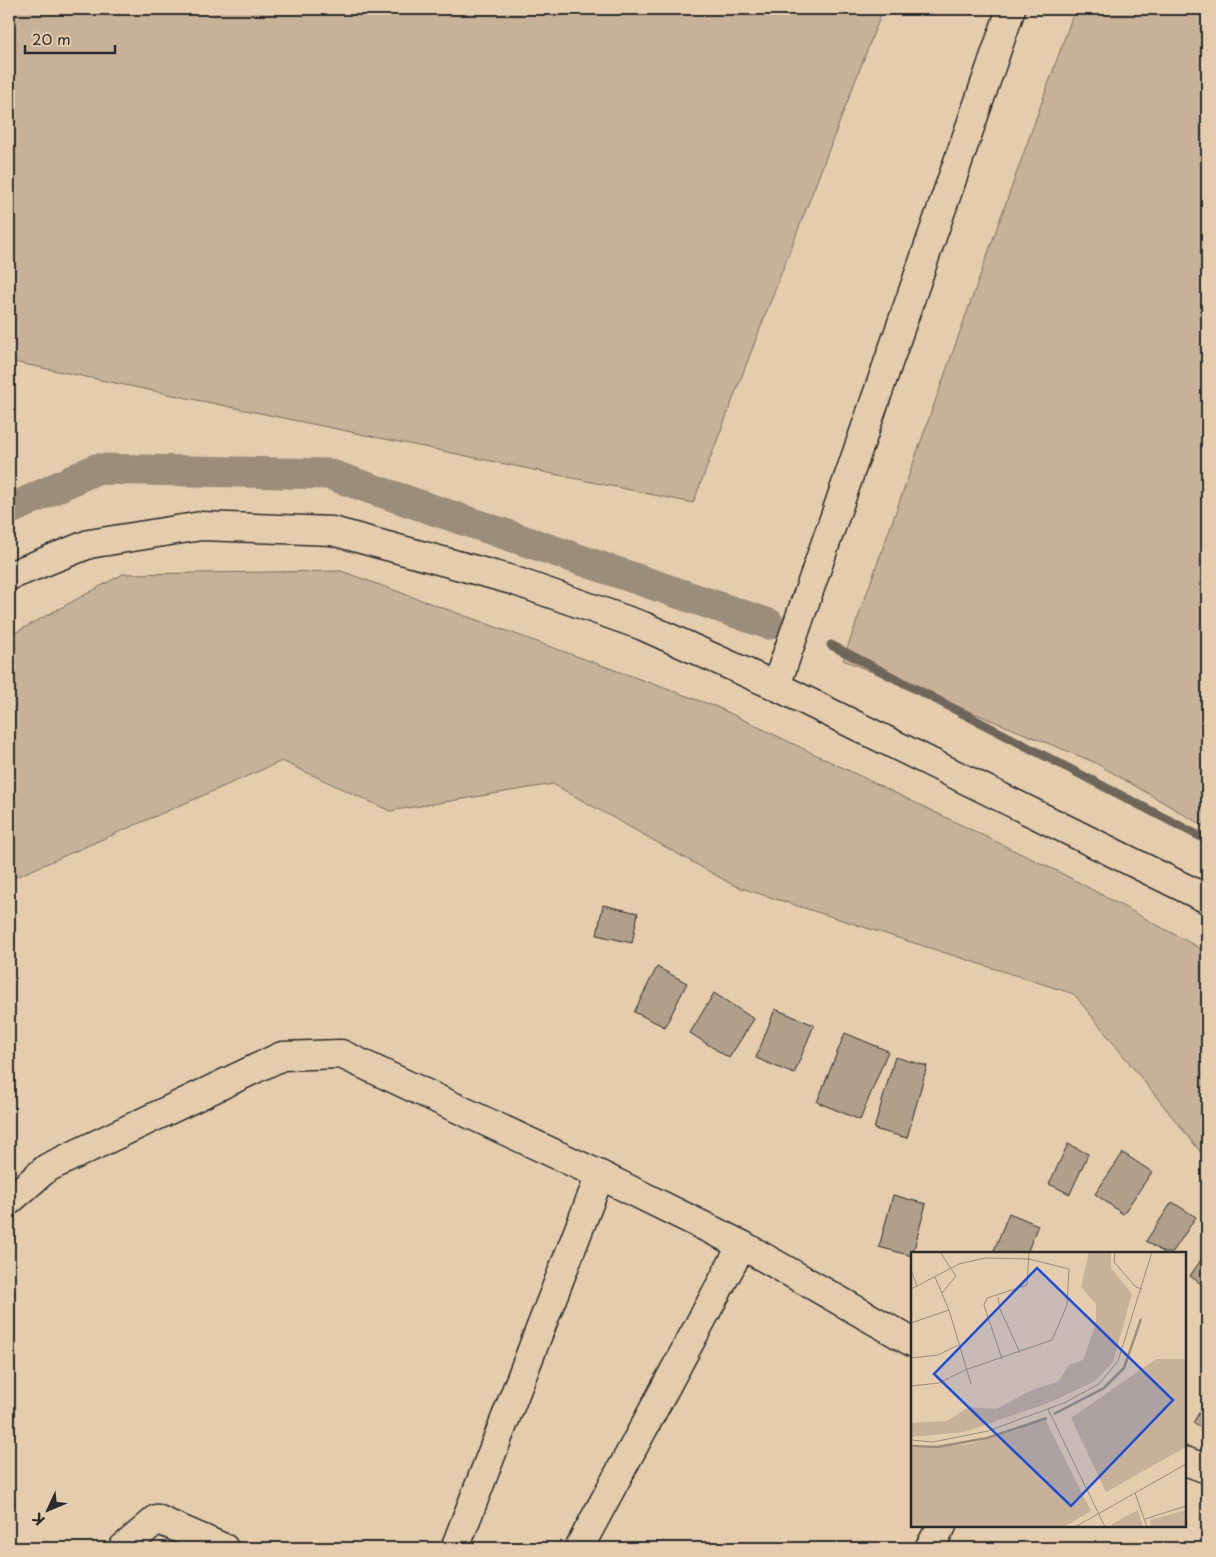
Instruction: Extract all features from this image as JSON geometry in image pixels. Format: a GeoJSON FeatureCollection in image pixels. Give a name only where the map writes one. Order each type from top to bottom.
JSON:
{"type":"FeatureCollection","features":[{"type":"Feature","properties":{"kind":"street"},"geometry":{"type":"LineString","coordinates":[[776,686],[1011,9]]}},
{"type":"Feature","properties":{"kind":"street"},"geometry":{"type":"LineString","coordinates":[[9,576],[89,544],[201,526],[332,531],[521,584],[643,626],[776,686],[1207,899]]}},
{"type":"Feature","properties":{"kind":"street"},"geometry":{"type":"LineString","coordinates":[[9,1201],[47,1168],[282,1056],[341,1054],[600,1175],[742,1245],[911,1341]]}},
{"type":"Feature","properties":{"kind":"street"},"geometry":{"type":"LineString","coordinates":[[455,1548],[600,1175]]}},
{"type":"Feature","properties":{"kind":"street"},"geometry":{"type":"LineString","coordinates":[[579,1548],[742,1245]]}},
{"type":"Feature","properties":{"kind":"street"},"geometry":{"type":"LineString","coordinates":[[1186,1461],[1207,1470]]}},
{"type":"Feature","properties":{"kind":"street"},"geometry":{"type":"LineString","coordinates":[[123,1548],[157,1519],[224,1548]]}},
{"type":"Feature","properties":{"kind":"street"},"geometry":{"type":"LineString","coordinates":[[930,1548],[941,1527]]}},
{"type":"Feature","properties":{"kind":"shaded area"},"geometry":{"type":"Polygon","coordinates":[[[9,9],[883,9],[693,503],[9,361],[9,9]]]}},
{"type":"Feature","properties":{"kind":"shaded area"},"geometry":{"type":"Polygon","coordinates":[[[1075,9],[1207,9],[1207,828],[1094,762],[843,660],[1075,9]]]}},
{"type":"Feature","properties":{"kind":"shaded area"},"geometry":{"type":"Polygon","coordinates":[[[341,571],[717,707],[1063,874],[1207,952],[1207,1160],[1074,994],[735,886],[553,784],[390,811],[282,761],[9,880],[9,636],[123,574],[341,571]]]}},
{"type":"Feature","properties":{"kind":"building"},"geometry":{"type":"Polygon","coordinates":[[[603,905],[638,913],[632,943],[597,935],[603,905]]]}},
{"type":"Feature","properties":{"kind":"building"},"geometry":{"type":"Polygon","coordinates":[[[657,967],[687,983],[665,1027],[634,1012],[657,967]]]}},
{"type":"Feature","properties":{"kind":"building"},"geometry":{"type":"Polygon","coordinates":[[[714,993],[754,1019],[729,1058],[690,1033],[714,993]]]}},
{"type":"Feature","properties":{"kind":"building"},"geometry":{"type":"Polygon","coordinates":[[[775,1009],[814,1025],[794,1074],[756,1058],[775,1009]]]}},
{"type":"Feature","properties":{"kind":"building"},"geometry":{"type":"Polygon","coordinates":[[[845,1033],[888,1051],[860,1120],[817,1102],[845,1033]]]}},
{"type":"Feature","properties":{"kind":"building"},"geometry":{"type":"Polygon","coordinates":[[[895,1057],[927,1066],[907,1138],[874,1129],[895,1057]]]}},
{"type":"Feature","properties":{"kind":"building"},"geometry":{"type":"Polygon","coordinates":[[[1068,1144],[1088,1154],[1070,1194],[1049,1184],[1068,1144]]]}},
{"type":"Feature","properties":{"kind":"building"},"geometry":{"type":"Polygon","coordinates":[[[1123,1153],[1152,1172],[1123,1214],[1095,1194],[1123,1153]]]}},
{"type":"Feature","properties":{"kind":"building"},"geometry":{"type":"Polygon","coordinates":[[[893,1195],[926,1204],[911,1256],[879,1247],[893,1195]]]}},
{"type":"Feature","properties":{"kind":"building"},"geometry":{"type":"Polygon","coordinates":[[[1172,1202],[1196,1217],[1173,1252],[1162,1252],[1146,1241],[1172,1202]]]}},
{"type":"Feature","properties":{"kind":"building"},"geometry":{"type":"Polygon","coordinates":[[[1009,1213],[1038,1225],[1027,1252],[993,1252],[1009,1213]]]}},
{"type":"Feature","properties":{"kind":"building"},"geometry":{"type":"Polygon","coordinates":[[[1207,1251],[1207,1288],[1190,1276],[1207,1251]]]}},
{"type":"Feature","properties":{"kind":"building"},"geometry":{"type":"Polygon","coordinates":[[[1207,1399],[1207,1432],[1193,1423],[1207,1399]]]}},
{"type":"Feature","properties":{"kind":"waterway"},"geometry":{"type":"LineString","coordinates":[[9,510],[96,469],[328,474],[769,624]]}},
{"type":"Feature","properties":{"kind":"waterway"},"geometry":{"type":"LineString","coordinates":[[831,645],[1207,840]]}}]}
